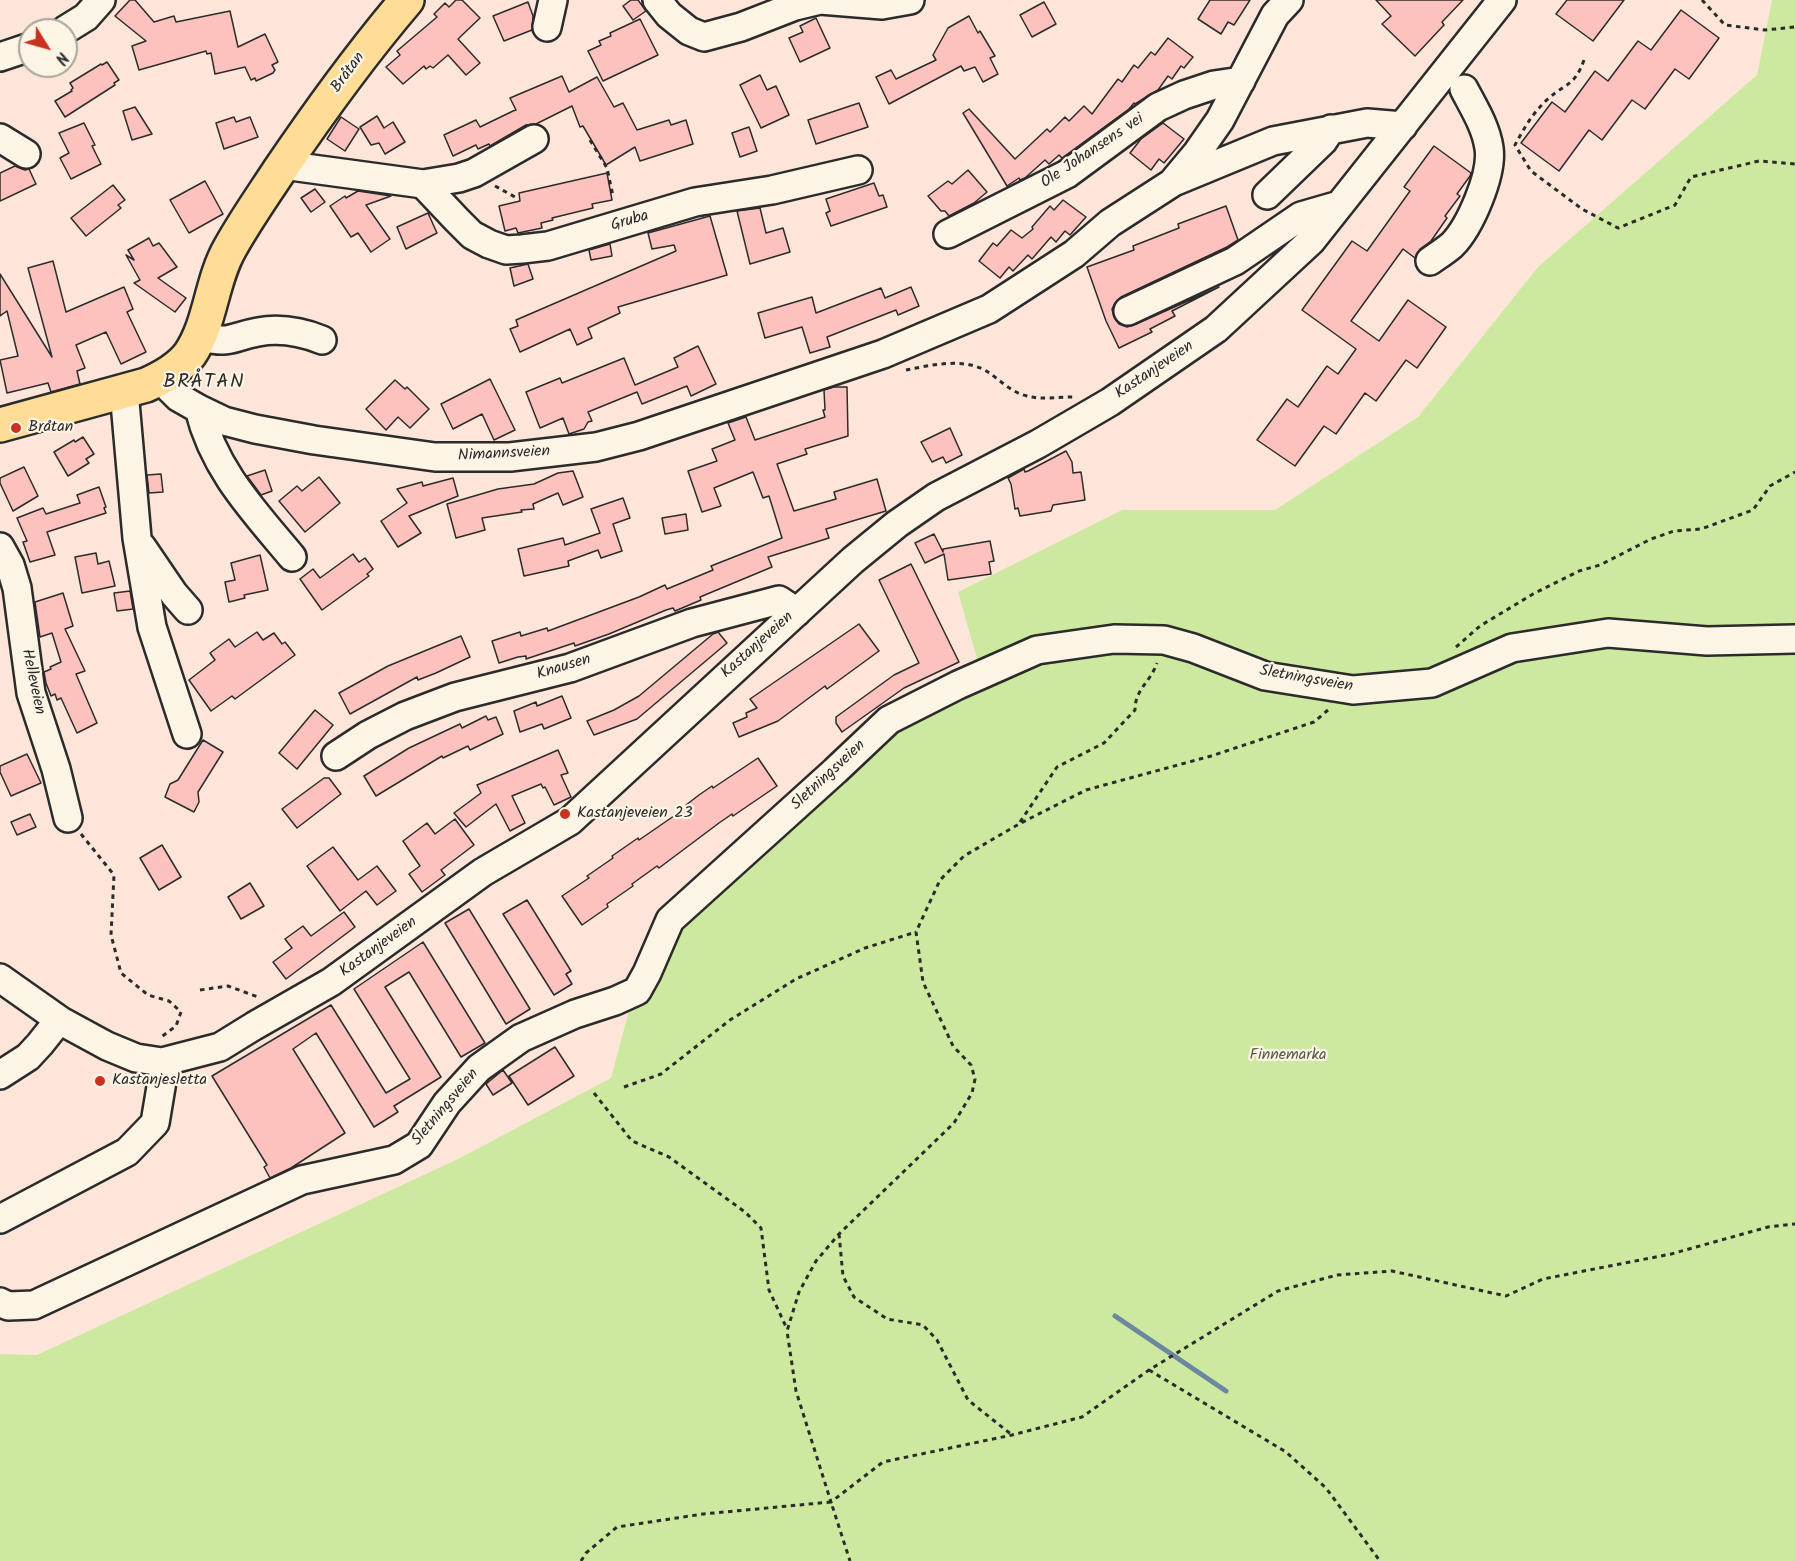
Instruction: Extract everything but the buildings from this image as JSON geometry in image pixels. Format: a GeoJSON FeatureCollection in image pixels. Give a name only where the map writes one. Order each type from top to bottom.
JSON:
{"type":"FeatureCollection","features":[{"type":"Feature","properties":{"kind":"main road","name":"Bråtan"},"geometry":{"type":"LineString","coordinates":[[2,420],[146,386],[179,366],[199,336],[218,274],[229,250],[283,165],[371,42],[407,0]]}},
{"type":"Feature","properties":{"kind":"street"},"geometry":{"type":"LineString","coordinates":[[78,22],[86,17],[101,0]]}},
{"type":"Feature","properties":{"kind":"street"},"geometry":{"type":"LineString","coordinates":[[547,27],[553,0]]}},
{"type":"Feature","properties":{"kind":"street"},"geometry":{"type":"LineString","coordinates":[[657,0],[669,15],[689,31],[704,37],[741,27],[795,6],[820,0],[882,5],[910,0]]}},
{"type":"Feature","properties":{"kind":"street"},"geometry":{"type":"LineString","coordinates":[[1172,183],[1220,120],[1275,15],[1289,0]]}},
{"type":"Feature","properties":{"kind":"street","name":"Kastanjeveien"},"geometry":{"type":"LineString","coordinates":[[156,1061],[220,1047],[331,982],[483,872],[570,821],[853,560],[897,524],[936,497],[1038,444],[1107,403],[1216,329],[1311,241],[1502,0]]}},
{"type":"Feature","properties":{"kind":"street"},"geometry":{"type":"LineString","coordinates":[[0,57],[18,51]]}},
{"type":"Feature","properties":{"kind":"street","name":"Ole Johansens vei"},"geometry":{"type":"LineString","coordinates":[[948,234],[1067,174],[1158,107],[1214,85],[1241,81]]}},
{"type":"Feature","properties":{"kind":"street"},"geometry":{"type":"LineString","coordinates":[[1430,261],[1452,244],[1461,232],[1476,205],[1488,175],[1489,147],[1483,127],[1464,89]]}},
{"type":"Feature","properties":{"kind":"street"},"geometry":{"type":"LineString","coordinates":[[1172,183],[1273,141],[1367,123],[1403,126]]}},
{"type":"Feature","properties":{"kind":"street"},"geometry":{"type":"LineString","coordinates":[[1267,195],[1323,141],[1331,129]]}},
{"type":"Feature","properties":{"kind":"street"},"geometry":{"type":"LineString","coordinates":[[0,138],[26,154]]}},
{"type":"Feature","properties":{"kind":"street"},"geometry":{"type":"LineString","coordinates":[[283,165],[423,184],[474,173],[534,139]]}},
{"type":"Feature","properties":{"kind":"street","name":"Gruba"},"geometry":{"type":"LineString","coordinates":[[423,184],[472,235],[489,244],[506,250],[514,250],[548,246],[695,202],[772,190],[858,170]]}},
{"type":"Feature","properties":{"kind":"street","name":"Nimannsveien"},"geometry":{"type":"LineString","coordinates":[[162,378],[178,397],[224,421],[314,440],[435,457],[510,458],[596,447],[639,436],[883,354],[989,309],[1074,254],[1110,223],[1172,183]]}},
{"type":"Feature","properties":{"kind":"street"},"geometry":{"type":"LineString","coordinates":[[1128,311],[1235,261],[1301,216],[1339,205]]}},
{"type":"Feature","properties":{"kind":"street"},"geometry":{"type":"LineString","coordinates":[[199,336],[222,341],[268,330],[302,333],[322,340]]}},
{"type":"Feature","properties":{"kind":"street"},"geometry":{"type":"LineString","coordinates":[[124,391],[137,538],[152,627],[187,734]]}},
{"type":"Feature","properties":{"kind":"street"},"geometry":{"type":"LineString","coordinates":[[199,409],[207,438],[229,480],[292,557]]}},
{"type":"Feature","properties":{"kind":"street"},"geometry":{"type":"LineString","coordinates":[[137,538],[174,594],[188,610]]}},
{"type":"Feature","properties":{"kind":"street","name":"Helleveien"},"geometry":{"type":"LineString","coordinates":[[0,547],[10,565],[17,588],[31,693],[56,769],[68,818]]}},
{"type":"Feature","properties":{"kind":"street","name":"Knausen"},"geometry":{"type":"LineString","coordinates":[[336,756],[368,735],[405,716],[455,697],[570,668],[692,623],[779,600],[796,612]]}},
{"type":"Feature","properties":{"kind":"street","name":"Sletningsveien"},"geometry":{"type":"LineString","coordinates":[[0,1302],[8,1306],[34,1305],[302,1180],[394,1160],[419,1145],[447,1103],[479,1068],[521,1038],[575,1014],[637,991],[647,974],[670,920],[889,720],[958,685],[1037,650],[1114,639],[1164,640],[1193,648],[1265,676],[1353,690],[1432,683],[1512,648],[1608,633],[1707,641],[1795,639]]}},
{"type":"Feature","properties":{"kind":"street"},"geometry":{"type":"LineString","coordinates":[[0,978],[59,1020],[107,1046],[136,1058],[156,1061],[163,1075],[155,1123],[127,1152],[0,1219]]}},
{"type":"Feature","properties":{"kind":"street"},"geometry":{"type":"LineString","coordinates":[[0,1075],[27,1057],[59,1020]]}},
{"type":"Feature","properties":{"kind":"path"},"geometry":{"type":"LineString","coordinates":[[1702,0],[1725,25],[1765,30],[1795,27]]}},
{"type":"Feature","properties":{"kind":"path"},"geometry":{"type":"LineString","coordinates":[[1584,60],[1578,77],[1548,99],[1529,120],[1515,145],[1531,171],[1582,209],[1618,228],[1675,206],[1691,177],[1759,161],[1795,164]]}},
{"type":"Feature","properties":{"kind":"path"},"geometry":{"type":"LineString","coordinates":[[590,140],[607,168],[613,196]]}},
{"type":"Feature","properties":{"kind":"path"},"geometry":{"type":"LineString","coordinates":[[906,370],[963,363],[984,370],[1028,397],[1095,397],[1107,403]]}},
{"type":"Feature","properties":{"kind":"path"},"geometry":{"type":"LineString","coordinates":[[1452,651],[1480,626],[1533,594],[1579,571],[1600,565],[1651,539],[1674,531],[1701,529],[1753,510],[1770,486],[1795,472]]}},
{"type":"Feature","properties":{"kind":"path"},"geometry":{"type":"LineString","coordinates":[[1019,824],[1057,767],[1104,742],[1135,710],[1135,697],[1153,676],[1164,640]]}},
{"type":"Feature","properties":{"kind":"path"},"geometry":{"type":"LineString","coordinates":[[787,1331],[799,1292],[816,1261],[839,1234],[954,1123],[972,1093],[975,1079],[970,1065],[953,1046],[923,982],[916,932],[940,880],[964,856],[1019,824],[1086,790],[1211,756],[1314,722],[1353,690]]}},
{"type":"Feature","properties":{"kind":"path"},"geometry":{"type":"LineString","coordinates":[[68,818],[114,875],[111,935],[121,973],[148,995],[169,1001],[181,1012],[176,1026],[154,1043],[156,1061]]}},
{"type":"Feature","properties":{"kind":"path"},"geometry":{"type":"LineString","coordinates":[[624,1087],[662,1074],[730,1020],[796,980],[865,948],[916,932]]}},
{"type":"Feature","properties":{"kind":"path"},"geometry":{"type":"LineString","coordinates":[[200,990],[228,986],[245,990],[283,1009]]}},
{"type":"Feature","properties":{"kind":"path"},"geometry":{"type":"LineString","coordinates":[[594,1093],[632,1141],[669,1157],[745,1212],[761,1228],[769,1290],[787,1331],[796,1391],[850,1561]]}},
{"type":"Feature","properties":{"kind":"path"},"geometry":{"type":"LineString","coordinates":[[582,1561],[586,1553],[617,1527],[703,1514],[831,1502],[883,1462],[1012,1435],[1082,1417],[1149,1370],[1278,1291],[1337,1275],[1392,1271],[1506,1296],[1543,1279],[1671,1254],[1768,1227],[1795,1224]]}},
{"type":"Feature","properties":{"kind":"path"},"geometry":{"type":"LineString","coordinates":[[839,1234],[843,1276],[854,1298],[887,1319],[923,1325],[936,1340],[968,1400],[1012,1435]]}},
{"type":"Feature","properties":{"kind":"path"},"geometry":{"type":"LineString","coordinates":[[1149,1370],[1286,1452],[1326,1488],[1380,1561]]}},
{"type":"Feature","properties":{"kind":"green space","name":"Finnemarka"},"geometry":{"type":"Polygon","coordinates":[[[1772,0],[1795,0],[1795,1561],[0,1561],[0,1354],[37,1355],[458,1159],[611,1078],[650,932],[676,895],[807,782],[890,715],[977,659],[958,592],[1122,510],[1275,510],[1418,417],[1538,267],[1757,75],[1772,0]]]}},
{"type":"Feature","properties":{"kind":"waterway"},"geometry":{"type":"LineString","coordinates":[[1115,1316],[1226,1391]]}},
{"type":"Feature","properties":{"kind":"place","name":"Bråtan"},"geometry":{"type":"Point","coordinates":[16,428]}},
{"type":"Feature","properties":{"kind":"place","name":"Kastanjeveien 23"},"geometry":{"type":"Point","coordinates":[565,814]}},
{"type":"Feature","properties":{"kind":"place","name":"Kastanjesletta"},"geometry":{"type":"Point","coordinates":[100,1081]}},
{"type":"Feature","properties":{"kind":"district","name":"BRÅTAN"},"geometry":{"type":"Point","coordinates":[204,384]}}]}
